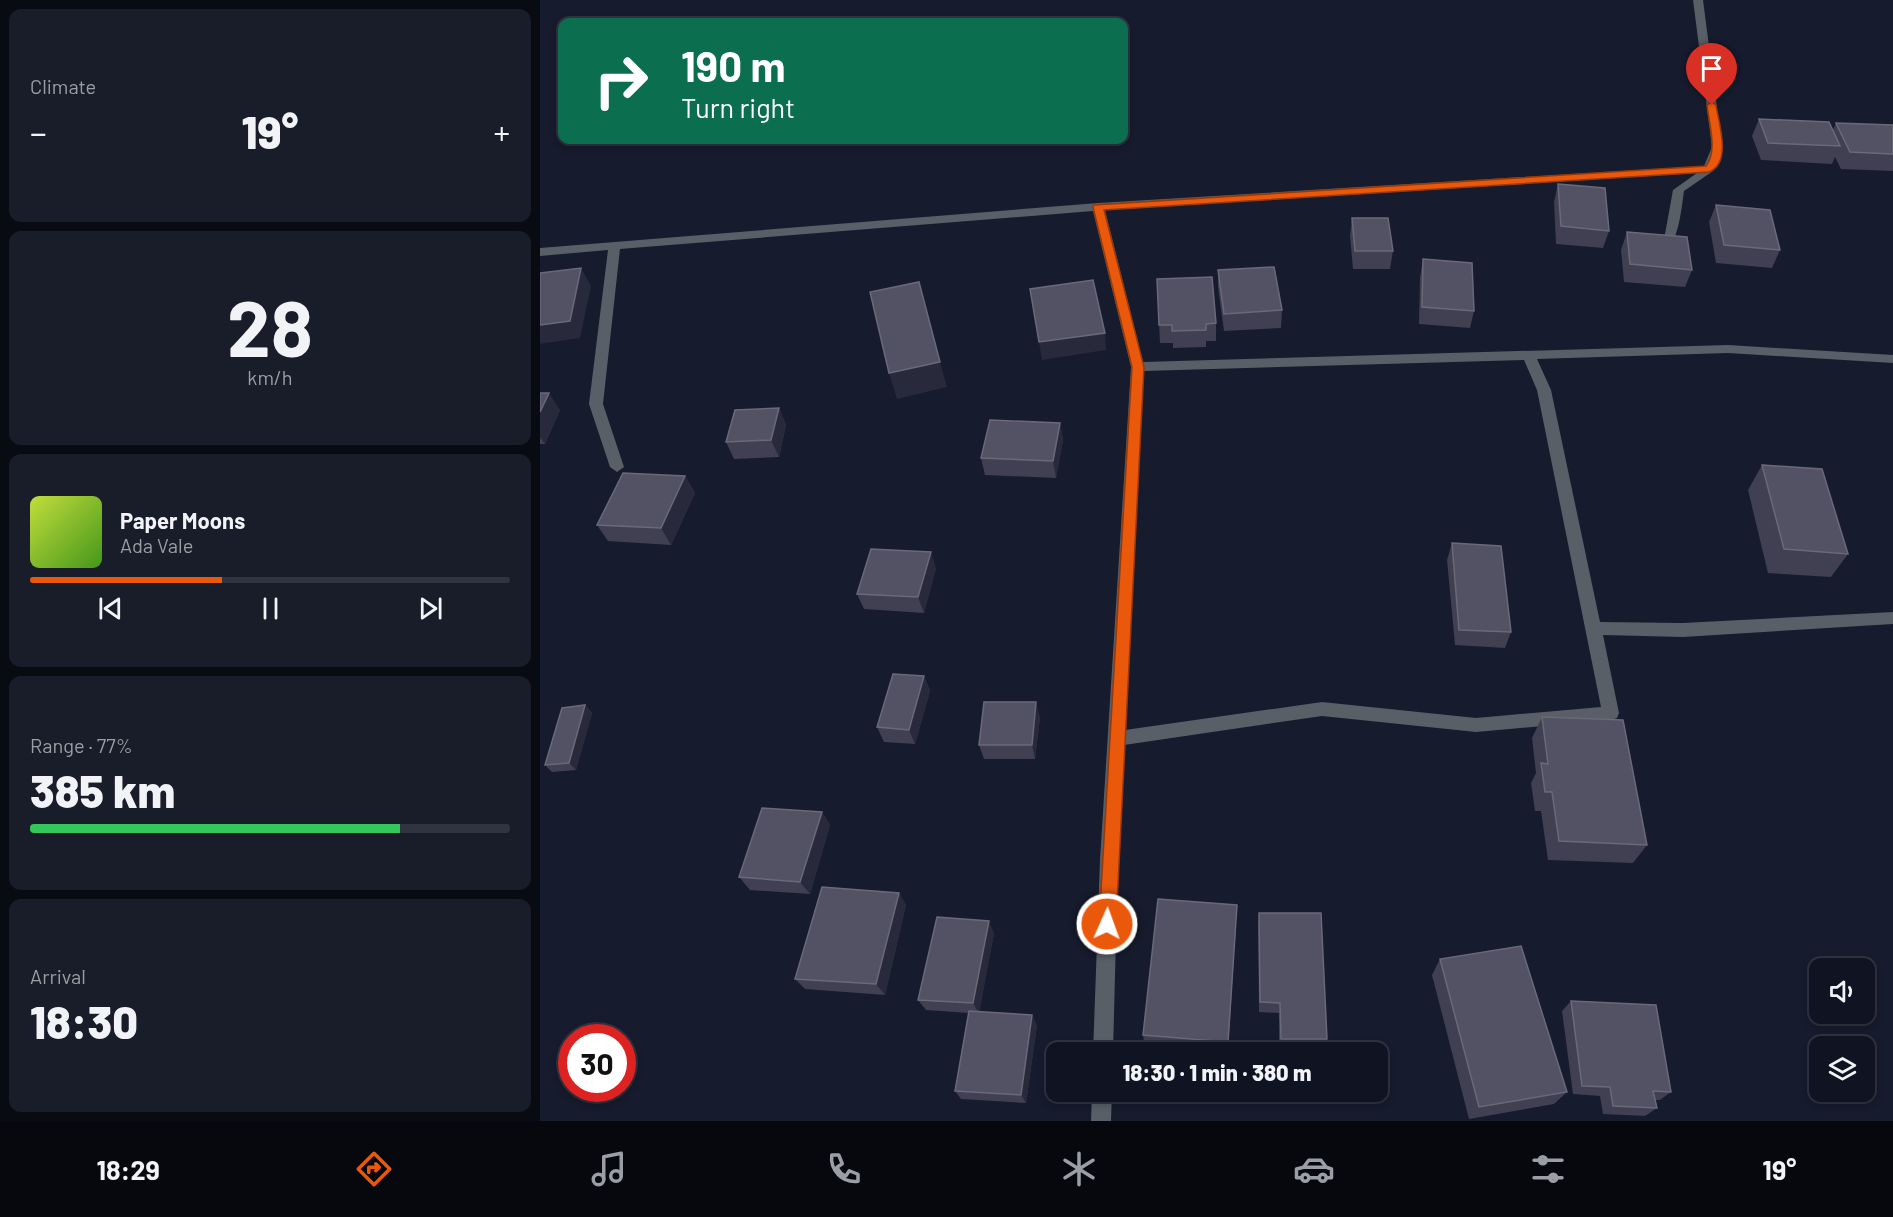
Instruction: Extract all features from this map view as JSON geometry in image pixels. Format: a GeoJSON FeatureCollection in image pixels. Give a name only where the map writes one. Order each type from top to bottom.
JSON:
{"type":"FeatureCollection","features":[{"type":"Feature","properties":{"kind":"street"},"geometry":{"type":"LineString","coordinates":[[1658,252],[1671,234],[1679,190],[1709,169],[1716,161],[1717,147],[1698,0]]}},
{"type":"Feature","properties":{"kind":"street"},"geometry":{"type":"LineString","coordinates":[[540,252],[1098,207],[1709,169]]}},
{"type":"Feature","properties":{"kind":"street"},"geometry":{"type":"LineString","coordinates":[[1098,207],[1138,367],[1109,860],[1103,1042]]}},
{"type":"Feature","properties":{"kind":"street"},"geometry":{"type":"LineString","coordinates":[[614,246],[596,405],[617,467]]}},
{"type":"Feature","properties":{"kind":"street"},"geometry":{"type":"LineString","coordinates":[[1138,367],[1728,349],[1893,359]]}},
{"type":"Feature","properties":{"kind":"street"},"geometry":{"type":"LineString","coordinates":[[1117,739],[1322,709],[1476,725],[1611,713],[1544,390],[1528,354]]}},
{"type":"Feature","properties":{"kind":"street"},"geometry":{"type":"LineString","coordinates":[[1595,628],[1683,630],[1893,618]]}},
{"type":"Feature","properties":{"kind":"street"},"geometry":{"type":"LineString","coordinates":[[1101,1121],[1102,1102]]}},
{"type":"Feature","properties":{"kind":"building"},"geometry":{"type":"Polygon","coordinates":[[[1759,119],[1829,122],[1840,146],[1768,143],[1759,119]]]}},
{"type":"Feature","properties":{"kind":"building"},"geometry":{"type":"Polygon","coordinates":[[[1836,123],[1893,125],[1893,154],[1850,152],[1836,123]]]}},
{"type":"Feature","properties":{"kind":"building"},"geometry":{"type":"Polygon","coordinates":[[[1558,184],[1605,188],[1609,231],[1561,226],[1558,184]]]}},
{"type":"Feature","properties":{"kind":"building"},"geometry":{"type":"Polygon","coordinates":[[[1716,205],[1770,210],[1780,250],[1724,245],[1716,205]]]}},
{"type":"Feature","properties":{"kind":"building"},"geometry":{"type":"Polygon","coordinates":[[[1352,218],[1388,218],[1393,251],[1355,251],[1352,218]]]}},
{"type":"Feature","properties":{"kind":"building"},"geometry":{"type":"Polygon","coordinates":[[[1627,232],[1687,237],[1692,270],[1630,264],[1627,232]]]}},
{"type":"Feature","properties":{"kind":"building"},"geometry":{"type":"Polygon","coordinates":[[[1423,259],[1472,263],[1474,311],[1422,307],[1423,259]]]}},
{"type":"Feature","properties":{"kind":"building"},"geometry":{"type":"Polygon","coordinates":[[[1274,267],[1282,310],[1224,314],[1218,270],[1274,267]]]}},
{"type":"Feature","properties":{"kind":"building"},"geometry":{"type":"Polygon","coordinates":[[[581,268],[570,321],[540,325],[540,273],[581,268]]]}},
{"type":"Feature","properties":{"kind":"building"},"geometry":{"type":"Polygon","coordinates":[[[1212,277],[1216,323],[1206,324],[1206,330],[1172,331],[1172,325],[1159,325],[1157,279],[1212,277]]]}},
{"type":"Feature","properties":{"kind":"building"},"geometry":{"type":"Polygon","coordinates":[[[1093,280],[1105,333],[1039,342],[1030,289],[1093,280]]]}},
{"type":"Feature","properties":{"kind":"building"},"geometry":{"type":"Polygon","coordinates":[[[919,282],[940,362],[889,373],[870,292],[919,282]]]}},
{"type":"Feature","properties":{"kind":"building"},"geometry":{"type":"Polygon","coordinates":[[[540,393],[549,393],[540,412],[540,393]]]}},
{"type":"Feature","properties":{"kind":"building"},"geometry":{"type":"Polygon","coordinates":[[[779,408],[771,440],[726,442],[735,410],[779,408]]]}},
{"type":"Feature","properties":{"kind":"building"},"geometry":{"type":"Polygon","coordinates":[[[990,420],[1060,423],[1053,461],[981,458],[990,420]]]}},
{"type":"Feature","properties":{"kind":"building"},"geometry":{"type":"Polygon","coordinates":[[[1762,465],[1822,469],[1848,554],[1784,549],[1762,465]]]}},
{"type":"Feature","properties":{"kind":"building"},"geometry":{"type":"Polygon","coordinates":[[[623,473],[685,476],[661,528],[597,525],[623,473]]]}},
{"type":"Feature","properties":{"kind":"building"},"geometry":{"type":"Polygon","coordinates":[[[1452,543],[1501,546],[1511,632],[1459,630],[1452,543]]]}},
{"type":"Feature","properties":{"kind":"building"},"geometry":{"type":"Polygon","coordinates":[[[871,549],[931,552],[918,597],[857,594],[871,549]]]}},
{"type":"Feature","properties":{"kind":"building"},"geometry":{"type":"Polygon","coordinates":[[[893,674],[924,676],[909,730],[877,727],[893,674]]]}},
{"type":"Feature","properties":{"kind":"building"},"geometry":{"type":"Polygon","coordinates":[[[984,702],[1036,702],[1032,745],[979,745],[984,702]]]}},
{"type":"Feature","properties":{"kind":"building"},"geometry":{"type":"Polygon","coordinates":[[[585,705],[569,763],[545,765],[562,708],[585,705]]]}},
{"type":"Feature","properties":{"kind":"building"},"geometry":{"type":"Polygon","coordinates":[[[1542,717],[1623,720],[1647,845],[1559,841],[1552,792],[1545,792],[1541,763],[1548,764],[1542,717]]]}},
{"type":"Feature","properties":{"kind":"building"},"geometry":{"type":"Polygon","coordinates":[[[762,808],[822,812],[800,882],[739,877],[762,808]]]}},
{"type":"Feature","properties":{"kind":"building"},"geometry":{"type":"Polygon","coordinates":[[[822,887],[899,893],[876,984],[795,979],[822,887]]]}},
{"type":"Feature","properties":{"kind":"building"},"geometry":{"type":"Polygon","coordinates":[[[1158,899],[1237,905],[1228,1042],[1143,1035],[1158,899]]]}},
{"type":"Feature","properties":{"kind":"building"},"geometry":{"type":"Polygon","coordinates":[[[1259,913],[1321,913],[1327,1039],[1281,1039],[1280,1003],[1260,1002],[1259,913]]]}},
{"type":"Feature","properties":{"kind":"building"},"geometry":{"type":"Polygon","coordinates":[[[937,917],[989,921],[973,1003],[918,1000],[937,917]]]}},
{"type":"Feature","properties":{"kind":"building"},"geometry":{"type":"Polygon","coordinates":[[[1521,946],[1567,1092],[1479,1107],[1440,959],[1521,946]]]}},
{"type":"Feature","properties":{"kind":"building"},"geometry":{"type":"Polygon","coordinates":[[[1571,1001],[1656,1005],[1671,1092],[1653,1091],[1657,1108],[1613,1106],[1610,1087],[1582,1086],[1571,1001]]]}},
{"type":"Feature","properties":{"kind":"building"},"geometry":{"type":"Polygon","coordinates":[[[969,1011],[1032,1015],[1021,1095],[955,1091],[969,1011]]]}},
{"type":"Feature","properties":{"kind":"route"},"geometry":{"type":"LineString","coordinates":[[1107,924],[1138,367],[1098,207],[1709,169],[1716,161],[1717,147],[1712,105]]}}]}
